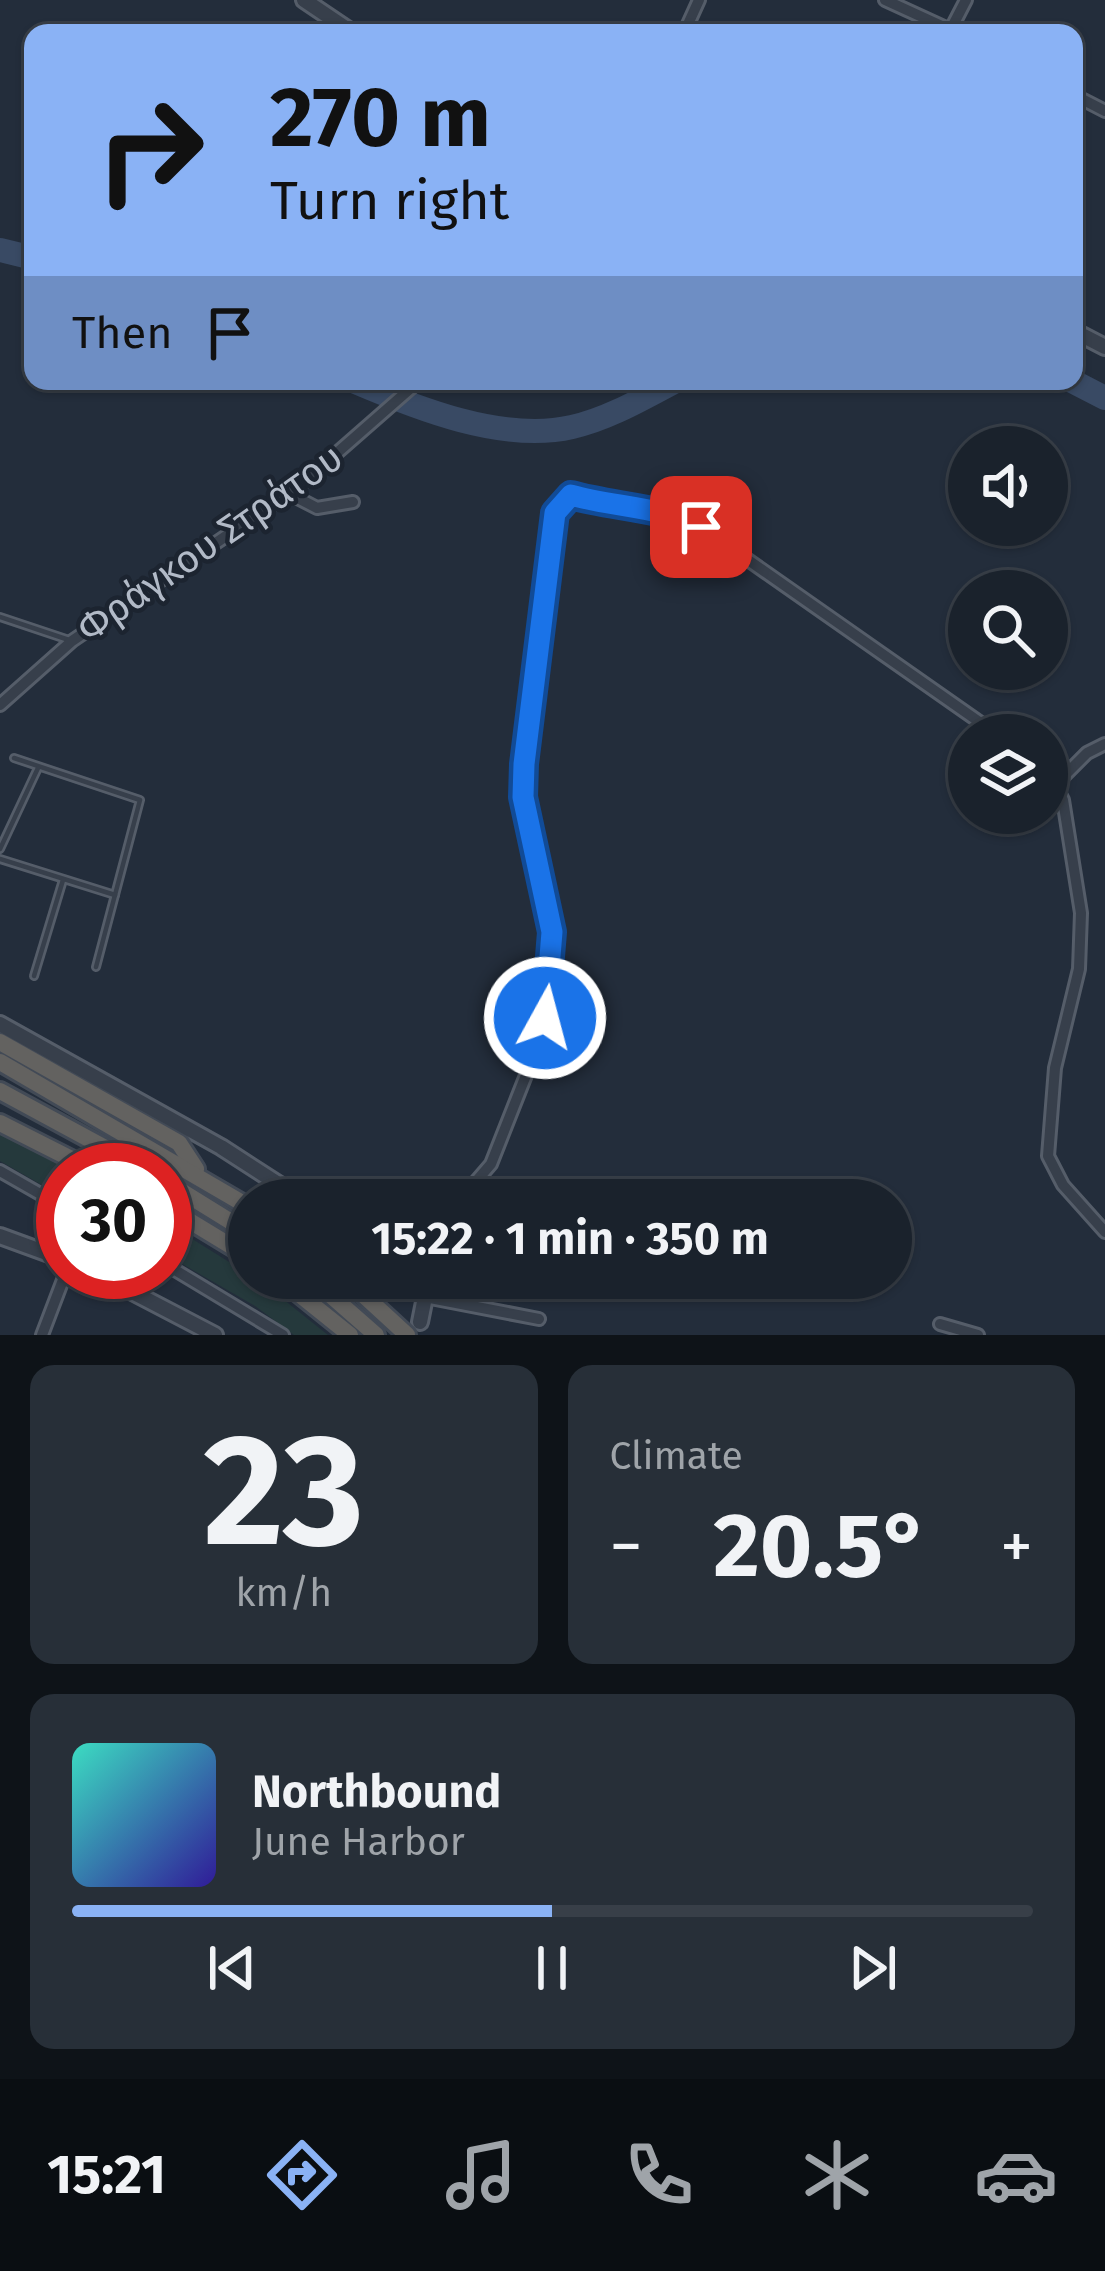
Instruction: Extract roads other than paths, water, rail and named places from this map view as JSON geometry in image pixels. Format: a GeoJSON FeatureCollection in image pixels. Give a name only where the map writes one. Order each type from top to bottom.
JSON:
{"type":"FeatureCollection","features":[{"type":"Feature","properties":{"kind":"highway"},"geometry":{"type":"LineString","coordinates":[[0,1042],[179,1143],[200,1175]]}},
{"type":"Feature","properties":{"kind":"highway"},"geometry":{"type":"LineString","coordinates":[[0,1062],[228,1193]]}},
{"type":"Feature","properties":{"kind":"highway"},"geometry":{"type":"LineString","coordinates":[[0,1090],[97,1143]]}},
{"type":"Feature","properties":{"kind":"highway"},"geometry":{"type":"LineString","coordinates":[[0,1124],[38,1143]]}},
{"type":"Feature","properties":{"kind":"highway"},"geometry":{"type":"LineString","coordinates":[[192,1198],[228,1220]]}},
{"type":"Feature","properties":{"kind":"highway"},"geometry":{"type":"LineString","coordinates":[[192,1222],[228,1244]]}},
{"type":"Feature","properties":{"kind":"highway"},"geometry":{"type":"LineString","coordinates":[[305,1299],[350,1335]]}},
{"type":"Feature","properties":{"kind":"highway"},"geometry":{"type":"LineString","coordinates":[[335,1299],[376,1335]]}},
{"type":"Feature","properties":{"kind":"highway"},"geometry":{"type":"LineString","coordinates":[[372,1299],[409,1328]]}},
{"type":"Feature","properties":{"kind":"street"},"geometry":{"type":"LineString","coordinates":[[304,0],[340,24]]}},
{"type":"Feature","properties":{"kind":"street"},"geometry":{"type":"LineString","coordinates":[[885,0],[938,24]]}},
{"type":"Feature","properties":{"kind":"street","name":"Φράγκου Στράτου"},"geometry":{"type":"LineString","coordinates":[[0,705],[72,640],[288,493],[408,390]]}},
{"type":"Feature","properties":{"kind":"street"},"geometry":{"type":"LineString","coordinates":[[288,493],[317,508],[352,502]]}},
{"type":"Feature","properties":{"kind":"street"},"geometry":{"type":"LineString","coordinates":[[478,1179],[491,1164],[534,1055],[548,999],[552,932],[523,797],[555,513],[563,499],[571,495],[610,507],[682,517],[968,714]]}},
{"type":"Feature","properties":{"kind":"street"},"geometry":{"type":"LineString","coordinates":[[0,689],[16,690]]}},
{"type":"Feature","properties":{"kind":"street"},"geometry":{"type":"LineString","coordinates":[[1068,773],[1087,753],[1105,744]]}},
{"type":"Feature","properties":{"kind":"street"},"geometry":{"type":"LineString","coordinates":[[1068,832],[1081,896],[1080,938],[1075,996],[1055,1068],[1048,1156],[1063,1185],[1105,1232]]}},
{"type":"Feature","properties":{"kind":"street"},"geometry":{"type":"LineString","coordinates":[[0,1024],[271,1179]]}},
{"type":"Feature","properties":{"kind":"street"},"geometry":{"type":"LineString","coordinates":[[0,1172],[36,1192]]}},
{"type":"Feature","properties":{"kind":"street"},"geometry":{"type":"LineString","coordinates":[[0,1236],[36,1249]]}},
{"type":"Feature","properties":{"kind":"street"},"geometry":{"type":"LineString","coordinates":[[192,1280],[283,1335]]}},
{"type":"Feature","properties":{"kind":"street"},"geometry":{"type":"LineString","coordinates":[[42,1335],[56,1299]]}},
{"type":"Feature","properties":{"kind":"street"},"geometry":{"type":"LineString","coordinates":[[146,1299],[215,1335]]}},
{"type":"Feature","properties":{"kind":"street"},"geometry":{"type":"LineString","coordinates":[[409,1328],[424,1299]]}},
{"type":"Feature","properties":{"kind":"street"},"geometry":{"type":"LineString","coordinates":[[435,1299],[538,1319]]}},
{"type":"Feature","properties":{"kind":"street"},"geometry":{"type":"LineString","coordinates":[[940,1324],[978,1335]]}},
{"type":"Feature","properties":{"kind":"lane"},"geometry":{"type":"LineString","coordinates":[[0,617],[72,640]]}},
{"type":"Feature","properties":{"kind":"lane"},"geometry":{"type":"LineString","coordinates":[[14,758],[140,800],[96,967]]}},
{"type":"Feature","properties":{"kind":"lane"},"geometry":{"type":"LineString","coordinates":[[0,850],[39,766]]}},
{"type":"Feature","properties":{"kind":"lane"},"geometry":{"type":"LineString","coordinates":[[0,859],[116,895]]}},
{"type":"Feature","properties":{"kind":"lane"},"geometry":{"type":"LineString","coordinates":[[34,976],[63,880]]}},
{"type":"Feature","properties":{"kind":"waterway"},"geometry":{"type":"LineString","coordinates":[[0,250],[24,256]]}},
{"type":"Feature","properties":{"kind":"waterway"},"geometry":{"type":"LineString","coordinates":[[1083,387],[1105,398]]}},
{"type":"Feature","properties":{"kind":"waterway"},"geometry":{"type":"LineString","coordinates":[[375,390],[489,427],[545,431],[599,419],[658,390]]}}]}
